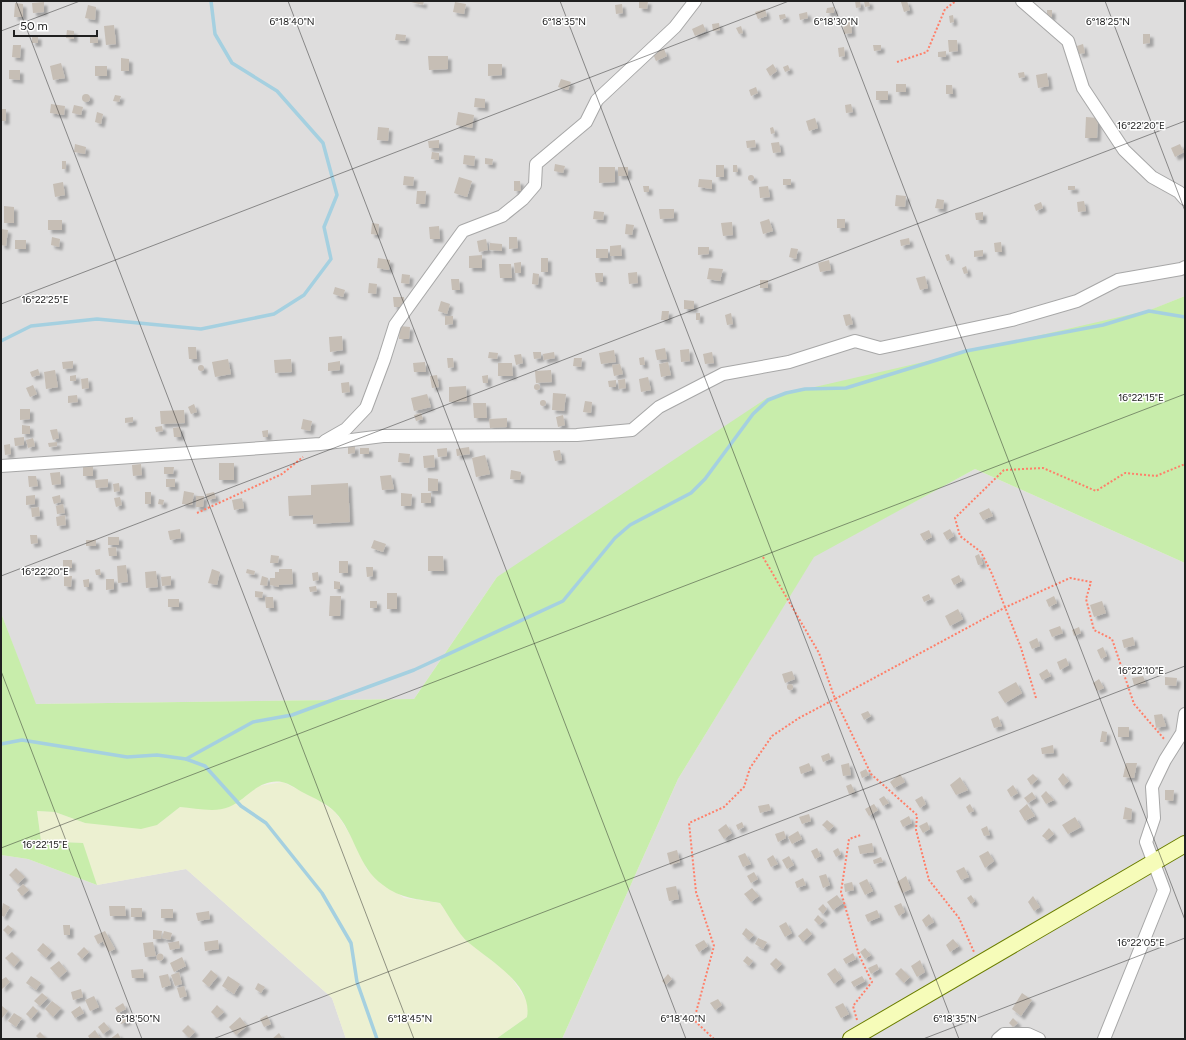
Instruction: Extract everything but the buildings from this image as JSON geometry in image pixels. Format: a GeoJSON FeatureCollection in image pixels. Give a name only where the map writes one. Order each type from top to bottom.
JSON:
{"type":"FeatureCollection","features":[{"type":"Feature","properties":{"kind":"main road"},"geometry":{"type":"LineString","coordinates":[[859,1037],[1185,844]]}},
{"type":"Feature","properties":{"kind":"street"},"geometry":{"type":"LineString","coordinates":[[320,444],[346,429],[366,408],[395,325],[463,231],[502,216],[523,199],[535,185],[536,164],[586,122],[597,100],[675,27],[696,1]]}},
{"type":"Feature","properties":{"kind":"street"},"geometry":{"type":"LineString","coordinates":[[1022,1],[1068,41],[1083,88],[1124,150],[1152,177],[1179,192],[1185,199]]}},
{"type":"Feature","properties":{"kind":"street"},"geometry":{"type":"LineString","coordinates":[[1,466],[320,444],[383,436],[576,436],[632,430],[659,407],[723,374],[789,362],[855,341],[880,348],[1012,320],[1077,301],[1118,280],[1185,267]]}},
{"type":"Feature","properties":{"kind":"street"},"geometry":{"type":"LineString","coordinates":[[1104,1039],[1164,890],[1146,842],[1154,818],[1152,787],[1182,733],[1185,714]]}},
{"type":"Feature","properties":{"kind":"street"},"geometry":{"type":"LineString","coordinates":[[998,1039],[1004,1034],[1028,1034],[1039,1039]]}},
{"type":"Feature","properties":{"kind":"path"},"geometry":{"type":"LineString","coordinates":[[897,62],[927,52],[945,9],[956,1]]}},
{"type":"Feature","properties":{"kind":"path"},"geometry":{"type":"LineString","coordinates":[[197,513],[282,474],[320,444]]}},
{"type":"Feature","properties":{"kind":"path"},"geometry":{"type":"LineString","coordinates":[[1036,698],[1021,648],[1004,608],[992,574],[981,552],[960,536],[955,518],[1004,470],[1043,468],[1096,491],[1124,472],[1156,476],[1185,464]]}},
{"type":"Feature","properties":{"kind":"path"},"geometry":{"type":"LineString","coordinates":[[763,558],[819,653],[836,699],[871,774],[916,815],[916,830],[929,880],[959,918],[980,964]]}},
{"type":"Feature","properties":{"kind":"path"},"geometry":{"type":"LineString","coordinates":[[714,1039],[694,1020],[714,946],[696,892],[689,823],[724,807],[744,787],[750,768],[772,736],[799,718],[1004,608],[1070,578],[1091,582],[1086,599],[1094,630],[1112,639],[1134,704],[1172,749]]}},
{"type":"Feature","properties":{"kind":"path"},"geometry":{"type":"LineString","coordinates":[[859,1037],[853,1006],[872,982],[859,954],[841,892],[848,839],[861,835]]}},
{"type":"Feature","properties":{"kind":"shaded area"},"geometry":{"type":"Polygon","coordinates":[[[1,1],[1185,1],[1185,296],[497,577],[414,699],[35,704],[1,613],[1,1]]]}},
{"type":"Feature","properties":{"kind":"shaded area"},"geometry":{"type":"Polygon","coordinates":[[[975,469],[1185,563],[1185,1039],[562,1039],[678,779],[814,556],[975,469]]]}},
{"type":"Feature","properties":{"kind":"shaded area"},"geometry":{"type":"Polygon","coordinates":[[[1,855],[28,859],[97,885],[186,869],[332,998],[346,1039],[1,1039],[1,855]]]}},
{"type":"Feature","properties":{"kind":"green space"},"geometry":{"type":"Polygon","coordinates":[[[1185,296],[1185,563],[975,469],[814,557],[678,779],[562,1039],[496,1039],[527,1017],[527,1005],[517,984],[508,974],[465,939],[440,903],[403,896],[383,885],[375,878],[362,860],[342,820],[335,812],[320,801],[282,782],[267,783],[260,786],[236,803],[223,809],[205,810],[180,807],[157,825],[141,829],[85,823],[55,812],[37,811],[41,841],[83,843],[97,885],[28,859],[1,855],[1,613],[36,704],[414,699],[497,577],[767,398],[1150,310],[1185,296]]]}},
{"type":"Feature","properties":{"kind":"green space"},"geometry":{"type":"Polygon","coordinates":[[[283,782],[315,798],[334,811],[359,850],[367,870],[404,898],[440,903],[468,942],[509,974],[527,1001],[529,1006],[527,1017],[496,1039],[346,1039],[332,998],[186,869],[97,885],[82,843],[41,841],[37,811],[55,812],[85,823],[157,825],[180,807],[217,809],[229,807],[259,786],[283,782]]]}},
{"type":"Feature","properties":{"kind":"waterway"},"geometry":{"type":"LineString","coordinates":[[1,341],[31,326],[97,319],[201,329],[274,314],[304,295],[331,259],[324,227],[337,195],[323,143],[277,91],[232,63],[215,34],[211,1]]}},
{"type":"Feature","properties":{"kind":"waterway"},"geometry":{"type":"LineString","coordinates":[[186,759],[253,722],[292,715],[414,670],[563,601],[615,538],[630,525],[691,493],[705,479],[753,414],[768,400],[786,393],[805,389],[846,388],[966,351],[1103,325],[1149,311],[1185,317]]}},
{"type":"Feature","properties":{"kind":"waterway"},"geometry":{"type":"LineString","coordinates":[[1,744],[22,740],[127,757],[157,755],[186,759],[205,766],[241,806],[266,823],[322,893],[351,943],[357,982],[377,1039]]}}]}
